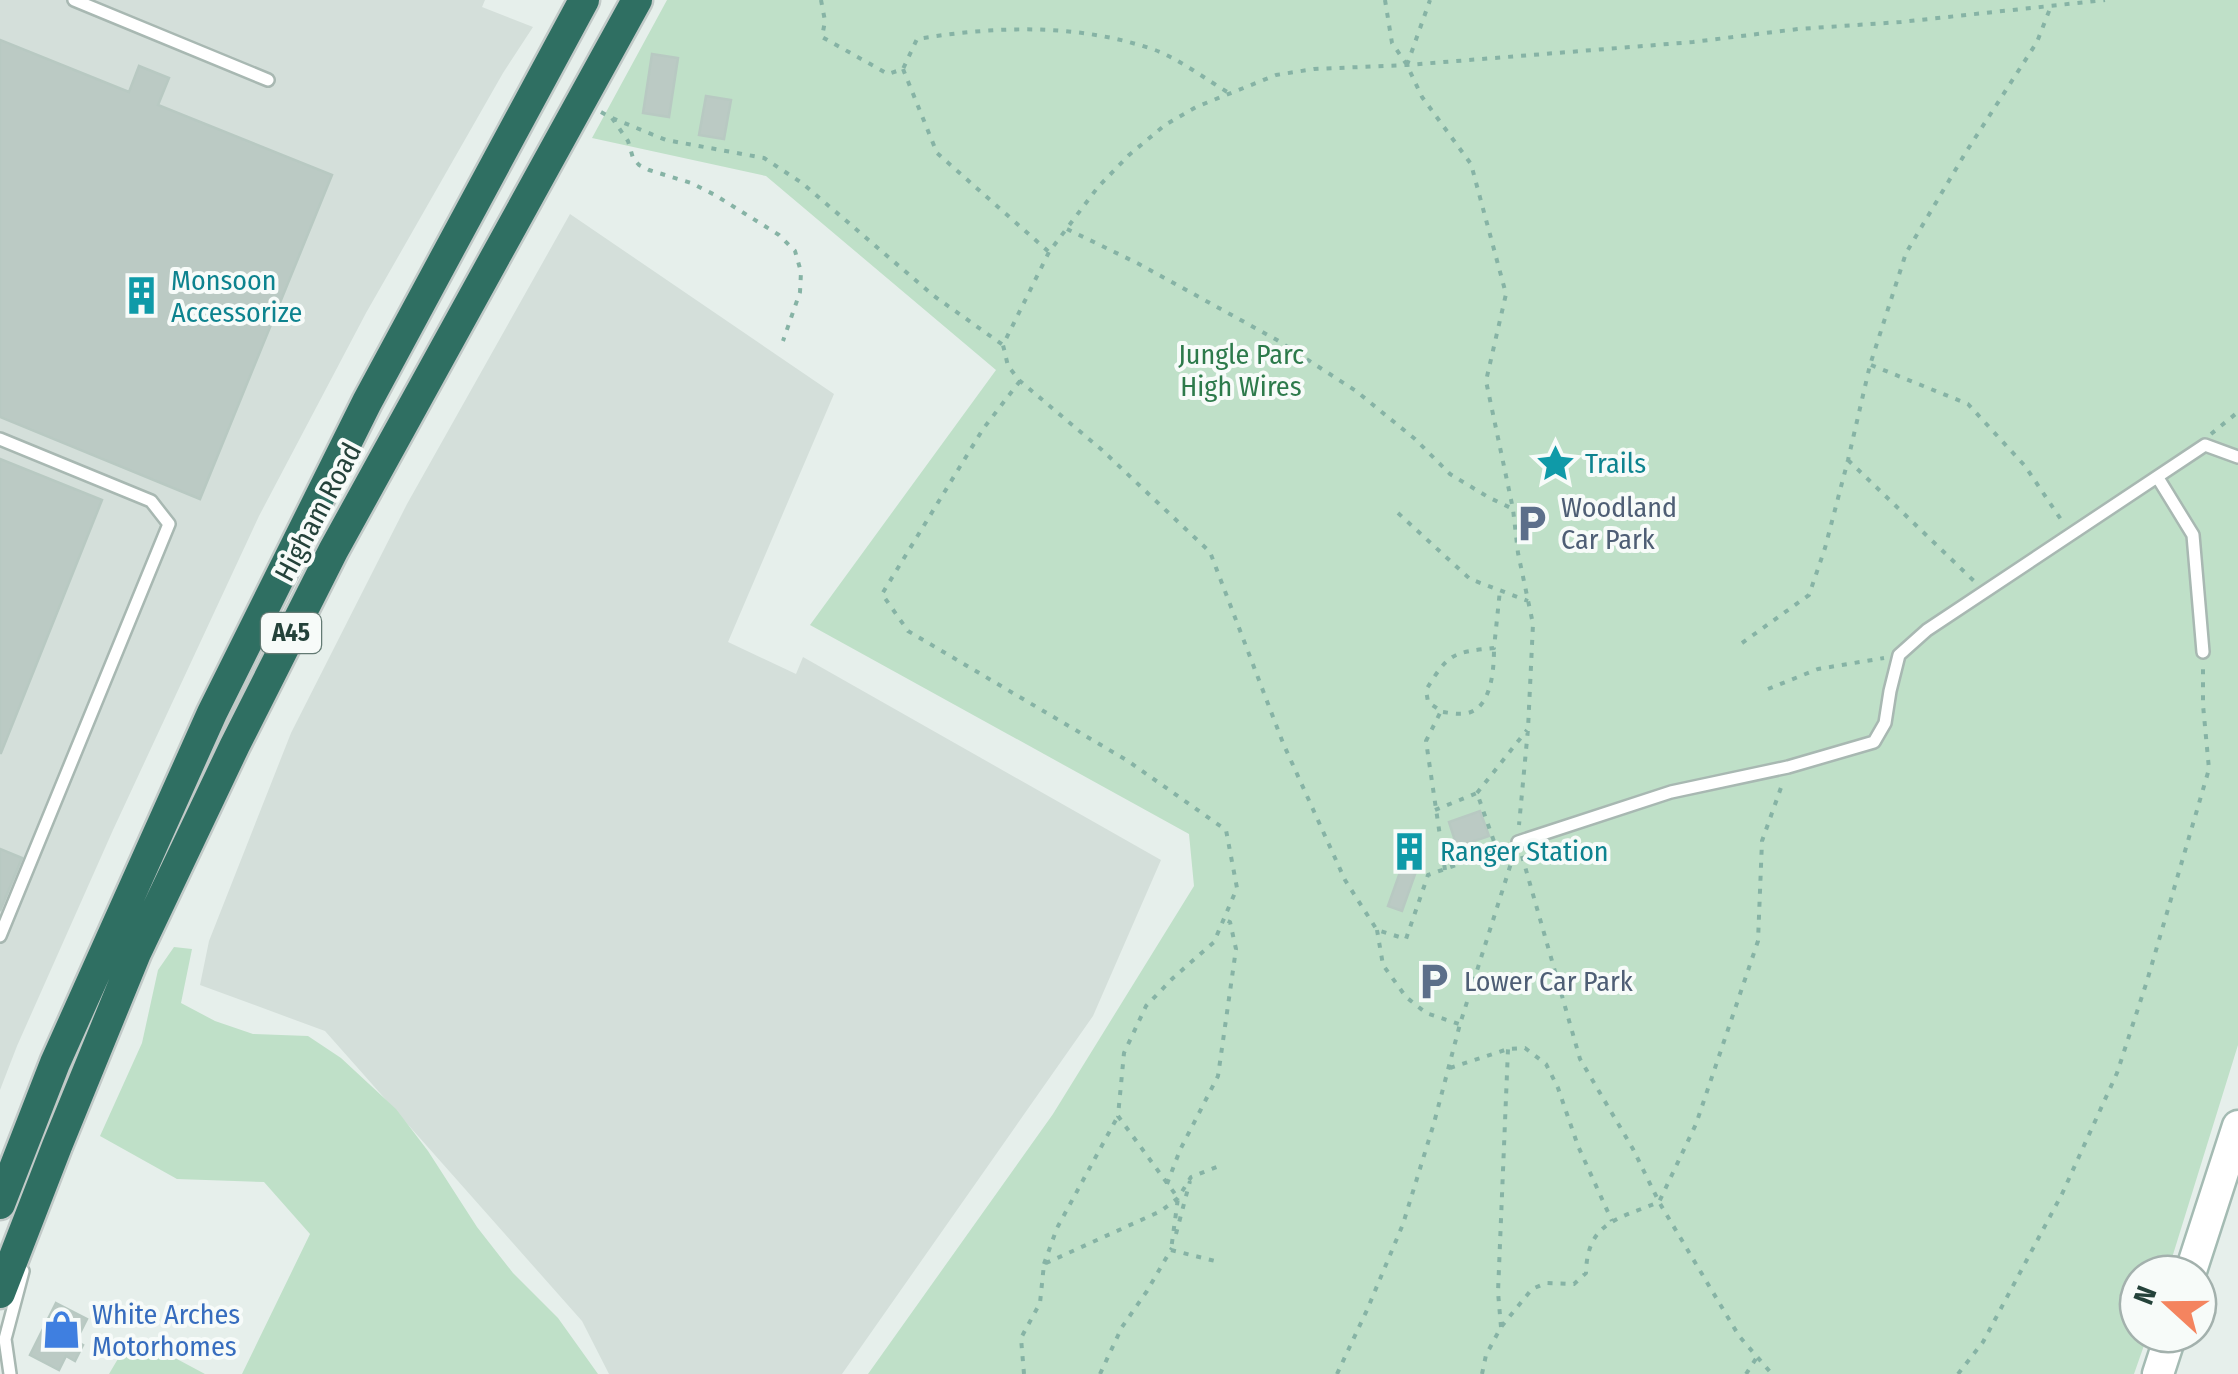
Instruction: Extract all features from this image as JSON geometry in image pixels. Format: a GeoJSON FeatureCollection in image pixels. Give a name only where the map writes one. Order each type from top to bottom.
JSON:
{"type":"FeatureCollection","features":[{"type":"Feature","properties":{"kind":"highway","name":"Higham Road"},"geometry":{"type":"LineString","coordinates":[[0,1204],[54,1063],[212,713],[366,402],[584,0]]}},
{"type":"Feature","properties":{"kind":"highway","name":"Higham Road"},"geometry":{"type":"LineString","coordinates":[[0,1293],[136,953],[252,710],[332,551],[637,0]]}},
{"type":"Feature","properties":{"kind":"main road"},"geometry":{"type":"LineString","coordinates":[[2196,1254],[2238,1126]]}},
{"type":"Feature","properties":{"kind":"lane"},"geometry":{"type":"LineString","coordinates":[[74,0],[268,80]]}},
{"type":"Feature","properties":{"kind":"lane"},"geometry":{"type":"LineString","coordinates":[[0,440],[151,501],[169,524],[0,936]]}},
{"type":"Feature","properties":{"kind":"lane"},"geometry":{"type":"LineString","coordinates":[[1518,842],[1671,792],[1788,767],[1874,742],[1885,723],[1899,655],[1926,630],[2205,445],[2238,457]]}},
{"type":"Feature","properties":{"kind":"lane"},"geometry":{"type":"LineString","coordinates":[[2158,478],[2193,535],[2203,652]]}},
{"type":"Feature","properties":{"kind":"lane"},"geometry":{"type":"LineString","coordinates":[[10,1374],[5,1339],[57,1146]]}},
{"type":"Feature","properties":{"kind":"path"},"geometry":{"type":"LineString","coordinates":[[821,0],[825,21],[822,37],[888,74],[903,69],[917,39],[972,30],[1068,30],[1158,51],[1229,92]]}},
{"type":"Feature","properties":{"kind":"path"},"geometry":{"type":"LineString","coordinates":[[1336,1374],[1368,1310],[1403,1224],[1460,1024],[1518,842],[1533,624],[1486,382],[1506,294],[1472,164],[1422,97],[1392,43],[1384,0]]}},
{"type":"Feature","properties":{"kind":"path"},"geometry":{"type":"LineString","coordinates":[[1407,65],[1430,0]]}},
{"type":"Feature","properties":{"kind":"path"},"geometry":{"type":"LineString","coordinates":[[1460,1024],[1426,1013],[1406,998],[1383,966],[1377,930],[1345,880],[1283,743],[1210,552],[1008,366],[1003,345],[1049,252],[1098,187],[1165,125],[1229,92],[1276,75],[1693,42],[2105,0]]}},
{"type":"Feature","properties":{"kind":"path"},"geometry":{"type":"LineString","coordinates":[[1742,643],[1809,594],[1825,548],[1870,365],[1906,253],[2037,42],[2051,6]]}},
{"type":"Feature","properties":{"kind":"path"},"geometry":{"type":"LineString","coordinates":[[903,69],[937,154],[1049,252]]}},
{"type":"Feature","properties":{"kind":"path"},"geometry":{"type":"LineString","coordinates":[[582,99],[612,118],[666,140],[764,158],[802,183],[934,296],[1003,345]]}},
{"type":"Feature","properties":{"kind":"path"},"geometry":{"type":"LineString","coordinates":[[612,118],[639,164],[715,196],[779,236],[795,251],[801,272],[800,292],[783,341]]}},
{"type":"Feature","properties":{"kind":"path"},"geometry":{"type":"LineString","coordinates":[[1067,229],[1277,340],[1356,391],[1415,438],[1450,474],[1513,509]]}},
{"type":"Feature","properties":{"kind":"path"},"geometry":{"type":"LineString","coordinates":[[1870,365],[1968,404],[2025,466],[2070,534]]}},
{"type":"Feature","properties":{"kind":"path"},"geometry":{"type":"LineString","coordinates":[[1020,381],[983,429],[882,594],[908,631],[1128,761],[1226,830],[1237,888],[1214,942],[1146,1006],[1124,1053],[1118,1116],[1058,1228],[1044,1264],[1040,1303],[1021,1338],[1024,1374]]}},
{"type":"Feature","properties":{"kind":"path"},"geometry":{"type":"LineString","coordinates":[[2205,445],[2212,431],[2238,412]]}},
{"type":"Feature","properties":{"kind":"path"},"geometry":{"type":"LineString","coordinates":[[1848,460],[1984,591]]}},
{"type":"Feature","properties":{"kind":"path"},"geometry":{"type":"LineString","coordinates":[[1398,513],[1470,579],[1528,601]]}},
{"type":"Feature","properties":{"kind":"path"},"geometry":{"type":"LineString","coordinates":[[1494,648],[1460,652],[1440,667],[1426,690],[1428,702],[1441,712],[1464,714],[1474,711],[1483,701],[1492,675],[1500,590]]}},
{"type":"Feature","properties":{"kind":"path"},"geometry":{"type":"LineString","coordinates":[[1958,1374],[1984,1342],[2062,1194],[2117,1073],[2209,769],[2203,652]]}},
{"type":"Feature","properties":{"kind":"path"},"geometry":{"type":"LineString","coordinates":[[1768,688],[1818,670],[1899,655]]}},
{"type":"Feature","properties":{"kind":"path"},"geometry":{"type":"LineString","coordinates":[[1441,712],[1426,741],[1446,870]]}},
{"type":"Feature","properties":{"kind":"path"},"geometry":{"type":"LineString","coordinates":[[1435,810],[1478,793],[1528,729]]}},
{"type":"Feature","properties":{"kind":"path"},"geometry":{"type":"LineString","coordinates":[[1482,1374],[1486,1355],[1501,1328],[1532,1290],[1546,1283],[1574,1284],[1586,1273],[1586,1254],[1592,1238],[1612,1221],[1659,1202],[1696,1124],[1758,941],[1762,841],[1788,767]]}},
{"type":"Feature","properties":{"kind":"path"},"geometry":{"type":"LineString","coordinates":[[1478,793],[1498,850]]}},
{"type":"Feature","properties":{"kind":"path"},"geometry":{"type":"LineString","coordinates":[[1377,930],[1406,939],[1428,875],[1518,842]]}},
{"type":"Feature","properties":{"kind":"path"},"geometry":{"type":"LineString","coordinates":[[1518,842],[1580,1059],[1739,1336],[1772,1374]]}},
{"type":"Feature","properties":{"kind":"path"},"geometry":{"type":"LineString","coordinates":[[1168,1184],[1180,1150],[1218,1076],[1236,949],[1230,922],[1224,919]]}},
{"type":"Feature","properties":{"kind":"path"},"geometry":{"type":"LineString","coordinates":[[1448,1068],[1508,1049],[1525,1048],[1546,1064],[1612,1221]]}},
{"type":"Feature","properties":{"kind":"path"},"geometry":{"type":"LineString","coordinates":[[1501,1328],[1498,1292],[1508,1049]]}},
{"type":"Feature","properties":{"kind":"path"},"geometry":{"type":"LineString","coordinates":[[1118,1116],[1178,1198],[1172,1250]]}},
{"type":"Feature","properties":{"kind":"path"},"geometry":{"type":"LineString","coordinates":[[1044,1264],[1161,1211],[1178,1198],[1191,1177],[1219,1166]]}},
{"type":"Feature","properties":{"kind":"path"},"geometry":{"type":"LineString","coordinates":[[1100,1374],[1122,1327],[1172,1250],[1191,1177]]}},
{"type":"Feature","properties":{"kind":"path"},"geometry":{"type":"LineString","coordinates":[[1172,1250],[1219,1262]]}},
{"type":"Feature","properties":{"kind":"path"},"geometry":{"type":"LineString","coordinates":[[1746,1374],[1757,1357]]}},
{"type":"Feature","properties":{"kind":"shaded area"},"geometry":{"type":"Polygon","coordinates":[[[0,0],[485,0],[482,7],[533,27],[366,313],[259,516],[113,830],[0,1090],[0,0]]]}},
{"type":"Feature","properties":{"kind":"shaded area"},"geometry":{"type":"Polygon","coordinates":[[[570,214],[834,394],[728,642],[796,674],[803,657],[1161,860],[1093,1016],[842,1374],[609,1374],[582,1321],[325,1031],[200,985],[209,941],[291,733],[407,504],[570,214]]]}},
{"type":"Feature","properties":{"kind":"green space","name":"Jungle Parc High Wires"},"geometry":{"type":"Polygon","coordinates":[[[667,0],[2238,0],[2238,1045],[2173,1254],[2118,1254],[2118,1354],[2141,1354],[2134,1374],[868,1374],[1053,1114],[1194,886],[1189,834],[810,625],[996,370],[766,176],[592,138],[667,0]]]}},
{"type":"Feature","properties":{"kind":"green space"},"geometry":{"type":"Polygon","coordinates":[[[174,947],[192,949],[181,1003],[215,1021],[253,1034],[308,1036],[341,1058],[396,1109],[477,1227],[513,1273],[558,1318],[598,1374],[242,1374],[310,1234],[264,1182],[177,1179],[100,1136],[142,1043],[158,970],[174,947]]]}},
{"type":"Feature","properties":{"kind":"green space"},"geometry":{"type":"Polygon","coordinates":[[[132,1335],[205,1374],[109,1374],[132,1335]]]}},
{"type":"Feature","properties":{"kind":"building","name":"Monsoon Accessorize"},"geometry":{"type":"Polygon","coordinates":[[[0,40],[129,92],[139,66],[169,78],[158,105],[332,175],[200,499],[0,417],[0,40]]]}},
{"type":"Feature","properties":{"kind":"building"},"geometry":{"type":"Polygon","coordinates":[[[652,54],[678,58],[669,117],[643,113],[652,54]]]}},
{"type":"Feature","properties":{"kind":"building"},"geometry":{"type":"Polygon","coordinates":[[[706,96],[731,100],[724,139],[699,135],[706,96]]]}},
{"type":"Feature","properties":{"kind":"building"},"geometry":{"type":"Polygon","coordinates":[[[0,459],[102,500],[1,753],[0,753],[0,459]]]}},
{"type":"Feature","properties":{"kind":"building"},"geometry":{"type":"Polygon","coordinates":[[[1480,811],[1489,836],[1457,847],[1449,822],[1480,811]]]}},
{"type":"Feature","properties":{"kind":"building"},"geometry":{"type":"Polygon","coordinates":[[[1410,844],[1424,849],[1402,911],[1388,906],[1410,844]]]}},
{"type":"Feature","properties":{"kind":"building"},"geometry":{"type":"Polygon","coordinates":[[[0,849],[22,858],[0,911],[0,849]]]}},
{"type":"Feature","properties":{"kind":"building","name":"White Arches Motorhomes"},"geometry":{"type":"Polygon","coordinates":[[[56,1303],[87,1319],[76,1341],[83,1345],[75,1361],[66,1356],[59,1370],[30,1355],[56,1303]]]}},
{"type":"Feature","properties":{"kind":"place","name":"Monsoon Accessorize"},"geometry":{"type":"Point","coordinates":[141,296]}},
{"type":"Feature","properties":{"kind":"place","name":"Trails"},"geometry":{"type":"Point","coordinates":[1555,463]}},
{"type":"Feature","properties":{"kind":"place","name":"Woodland Car Park"},"geometry":{"type":"Point","coordinates":[1531,523]}},
{"type":"Feature","properties":{"kind":"place","name":"Ranger Station"},"geometry":{"type":"Point","coordinates":[1410,851]}},
{"type":"Feature","properties":{"kind":"place","name":"Lower Car Park"},"geometry":{"type":"Point","coordinates":[1434,981]}},
{"type":"Feature","properties":{"kind":"place","name":"White Arches Motorhomes"},"geometry":{"type":"Point","coordinates":[62,1330]}}]}
